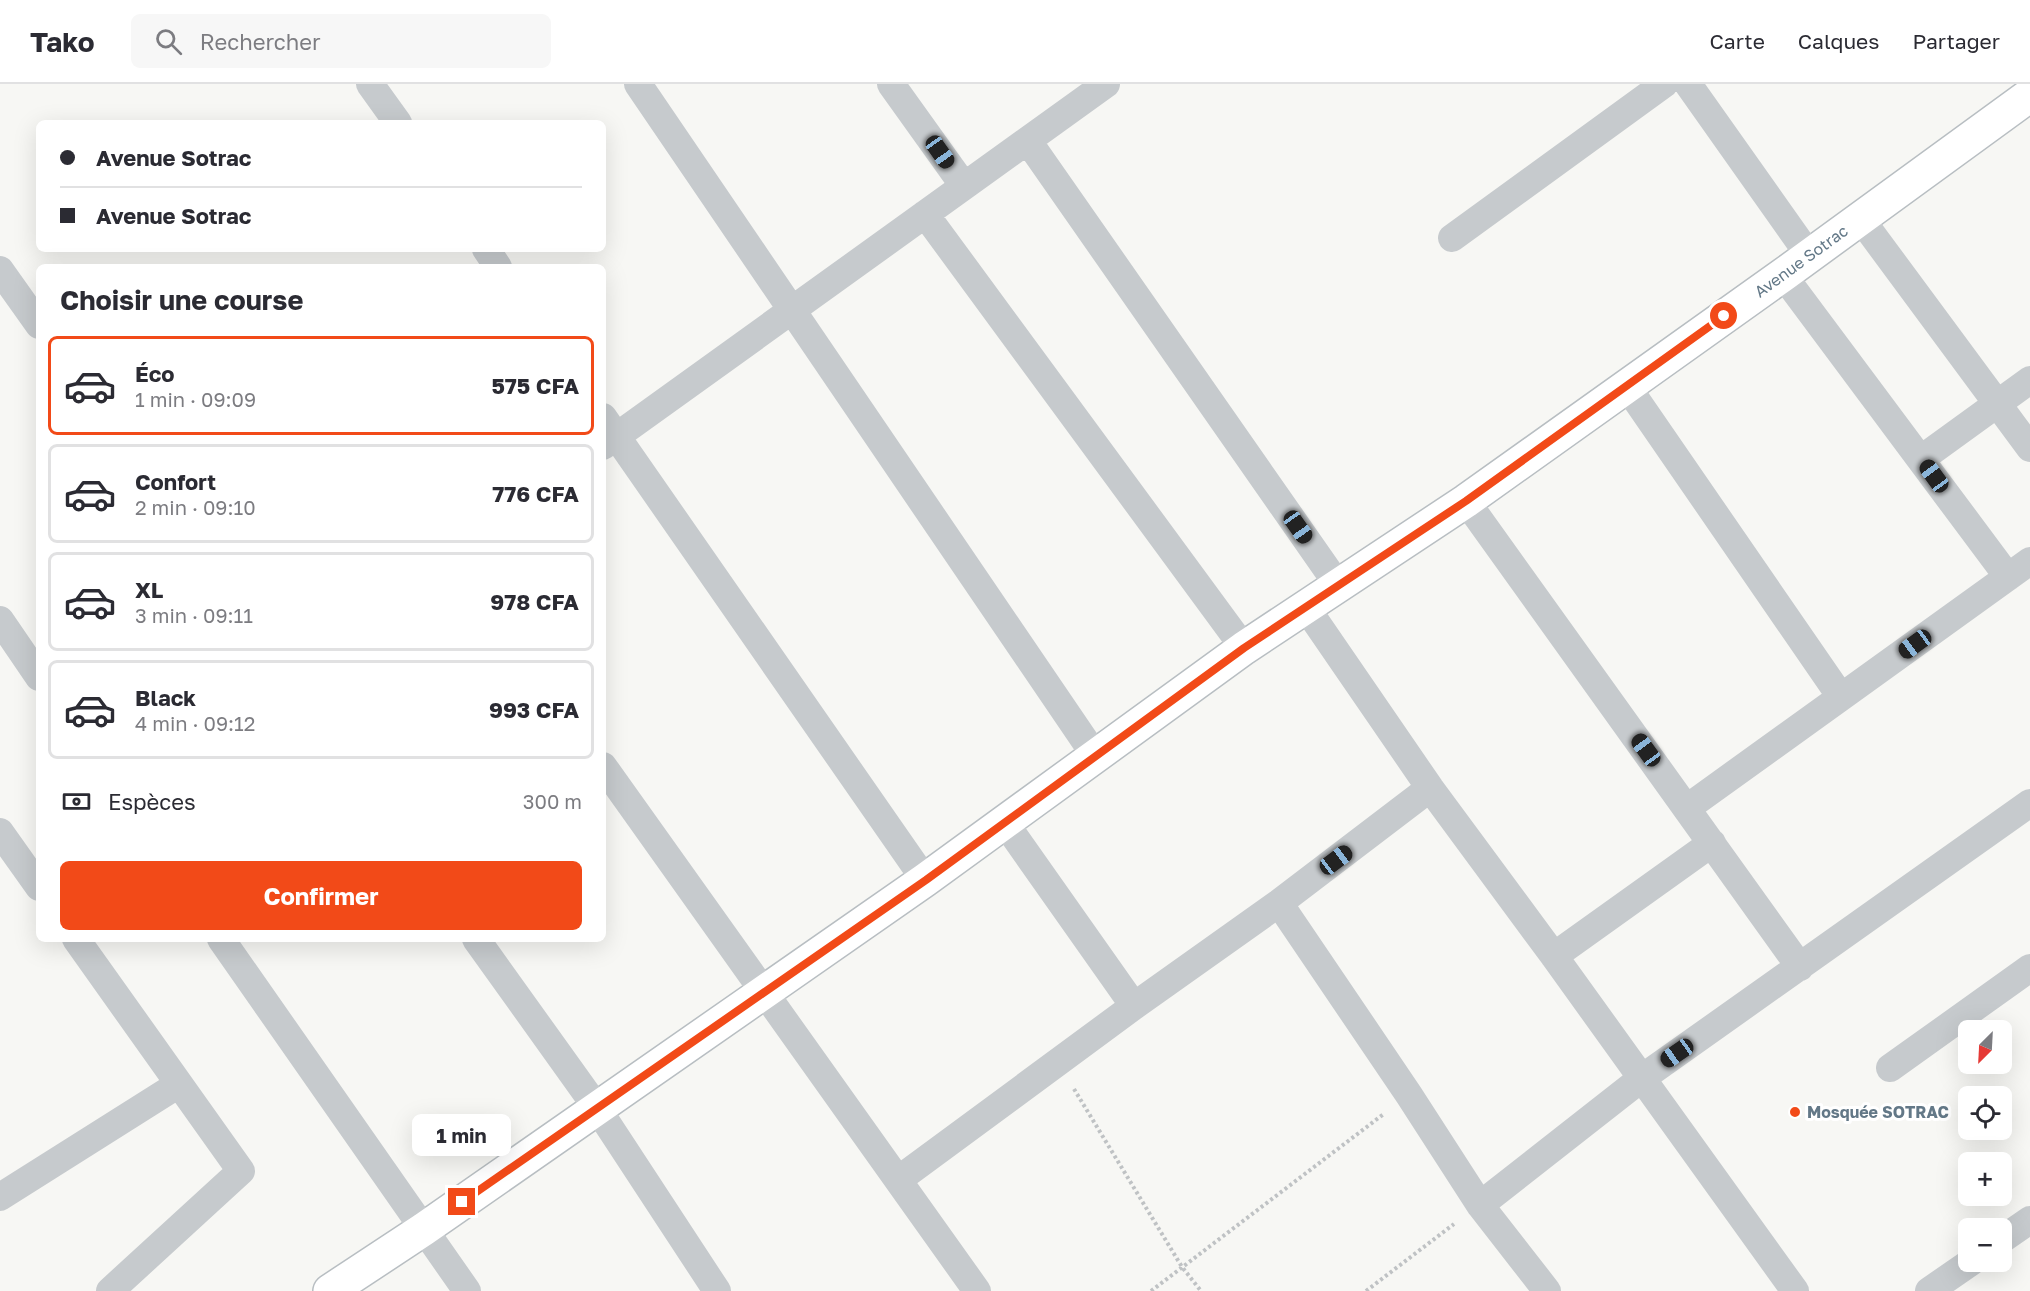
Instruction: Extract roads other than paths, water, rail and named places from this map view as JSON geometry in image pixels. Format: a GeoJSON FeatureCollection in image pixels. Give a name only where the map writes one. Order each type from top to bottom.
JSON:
{"type":"FeatureCollection","features":[{"type":"Feature","properties":{"kind":"street"},"geometry":{"type":"LineString","coordinates":[[370,84],[396,120]]}},
{"type":"Feature","properties":{"kind":"street"},"geometry":{"type":"LineString","coordinates":[[638,84],[1096,757]]}},
{"type":"Feature","properties":{"kind":"street"},"geometry":{"type":"LineString","coordinates":[[891,84],[964,186]]}},
{"type":"Feature","properties":{"kind":"street"},"geometry":{"type":"LineString","coordinates":[[926,880],[607,433],[792,310],[1106,84]]}},
{"type":"Feature","properties":{"kind":"street"},"geometry":{"type":"LineString","coordinates":[[1452,238],[1664,84]]}},
{"type":"Feature","properties":{"kind":"street"},"geometry":{"type":"LineString","coordinates":[[1688,84],[1809,255]]}},
{"type":"Feature","properties":{"kind":"street"},"geometry":{"type":"LineString","coordinates":[[2023,84],[2030,94]]}},
{"type":"Feature","properties":{"kind":"street","name":"Avenue Sotrac"},"geometry":{"type":"LineString","coordinates":[[330,1291],[424,1229],[926,880],[1244,648],[1466,501],[1783,275],[2030,94]]}},
{"type":"Feature","properties":{"kind":"street"},"geometry":{"type":"LineString","coordinates":[[1028,141],[1338,585]]}},
{"type":"Feature","properties":{"kind":"street"},"geometry":{"type":"LineString","coordinates":[[925,214],[1244,648]]}},
{"type":"Feature","properties":{"kind":"street"},"geometry":{"type":"LineString","coordinates":[[1860,218],[2030,448]]}},
{"type":"Feature","properties":{"kind":"street"},"geometry":{"type":"LineString","coordinates":[[0,270],[36,321]]}},
{"type":"Feature","properties":{"kind":"street"},"geometry":{"type":"LineString","coordinates":[[1687,808],[2019,569],[1922,459],[1783,275]]}},
{"type":"Feature","properties":{"kind":"street"},"geometry":{"type":"LineString","coordinates":[[1922,459],[2030,381]]}},
{"type":"Feature","properties":{"kind":"street"},"geometry":{"type":"LineString","coordinates":[[1626,385],[1841,697]]}},
{"type":"Feature","properties":{"kind":"street"},"geometry":{"type":"LineString","coordinates":[[1466,501],[1800,967]]}},
{"type":"Feature","properties":{"kind":"street"},"geometry":{"type":"LineString","coordinates":[[1305,606],[1430,788],[1795,1291]]}},
{"type":"Feature","properties":{"kind":"street"},"geometry":{"type":"LineString","coordinates":[[0,620],[36,673]]}},
{"type":"Feature","properties":{"kind":"street"},"geometry":{"type":"LineString","coordinates":[[606,770],[977,1291]]}},
{"type":"Feature","properties":{"kind":"street"},"geometry":{"type":"LineString","coordinates":[[898,1180],[1134,1006],[1279,903],[1430,788]]}},
{"type":"Feature","properties":{"kind":"street"},"geometry":{"type":"LineString","coordinates":[[1480,1205],[1642,1078],[2030,803]]}},
{"type":"Feature","properties":{"kind":"street"},"geometry":{"type":"LineString","coordinates":[[1005,823],[1134,1006]]}},
{"type":"Feature","properties":{"kind":"street"},"geometry":{"type":"LineString","coordinates":[[0,832],[31,857],[36,876]]}},
{"type":"Feature","properties":{"kind":"street"},"geometry":{"type":"LineString","coordinates":[[1554,956],[1712,843]]}},
{"type":"Feature","properties":{"kind":"street"},"geometry":{"type":"LineString","coordinates":[[1279,903],[1409,1095],[1480,1205],[1547,1291]]}},
{"type":"Feature","properties":{"kind":"street"},"geometry":{"type":"LineString","coordinates":[[78,942],[241,1171],[110,1291]]}},
{"type":"Feature","properties":{"kind":"street"},"geometry":{"type":"LineString","coordinates":[[223,942],[467,1291]]}},
{"type":"Feature","properties":{"kind":"street"},"geometry":{"type":"LineString","coordinates":[[478,942],[597,1108],[717,1291]]}},
{"type":"Feature","properties":{"kind":"street"},"geometry":{"type":"LineString","coordinates":[[1890,1068],[2030,968]]}},
{"type":"Feature","properties":{"kind":"street"},"geometry":{"type":"LineString","coordinates":[[0,1197],[179,1084]]}},
{"type":"Feature","properties":{"kind":"street"},"geometry":{"type":"LineString","coordinates":[[2012,1232],[2030,1220]]}},
{"type":"Feature","properties":{"kind":"street"},"geometry":{"type":"LineString","coordinates":[[1929,1291],[1958,1271]]}},
{"type":"Feature","properties":{"kind":"place","name":"Mosquée SOTRAC"},"geometry":{"type":"Point","coordinates":[1795,1112]}}]}
